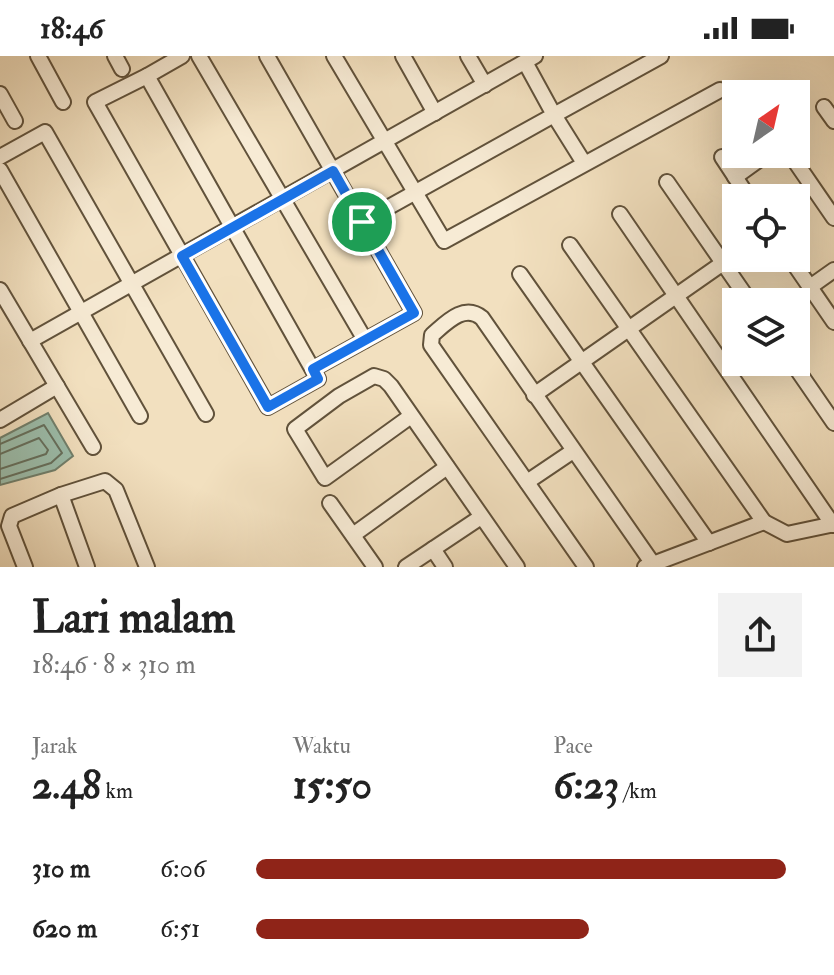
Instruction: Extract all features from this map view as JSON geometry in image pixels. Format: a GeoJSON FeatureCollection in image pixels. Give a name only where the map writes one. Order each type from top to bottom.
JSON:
{"type":"FeatureCollection","features":[{"type":"Feature","properties":{"kind":"street"},"geometry":{"type":"LineString","coordinates":[[38,56],[63,102]]}},
{"type":"Feature","properties":{"kind":"street"},"geometry":{"type":"LineString","coordinates":[[147,76],[318,379],[268,407],[95,102],[182,56]]}},
{"type":"Feature","properties":{"kind":"street"},"geometry":{"type":"LineString","coordinates":[[199,56],[365,340]]}},
{"type":"Feature","properties":{"kind":"street"},"geometry":{"type":"LineString","coordinates":[[267,56],[414,313],[313,369]]}},
{"type":"Feature","properties":{"kind":"street"},"geometry":{"type":"LineString","coordinates":[[334,56],[444,241],[720,90]]}},
{"type":"Feature","properties":{"kind":"street"},"geometry":{"type":"LineString","coordinates":[[403,56],[435,113]]}},
{"type":"Feature","properties":{"kind":"street"},"geometry":{"type":"LineString","coordinates":[[468,56],[485,85]]}},
{"type":"Feature","properties":{"kind":"street"},"geometry":{"type":"LineString","coordinates":[[362,222],[661,56]]}},
{"type":"Feature","properties":{"kind":"street"},"geometry":{"type":"LineString","coordinates":[[30,341],[533,58],[554,115],[584,163]]}},
{"type":"Feature","properties":{"kind":"street"},"geometry":{"type":"LineString","coordinates":[[0,94],[15,121]]}},
{"type":"Feature","properties":{"kind":"street"},"geometry":{"type":"LineString","coordinates":[[824,107],[834,121]]}},
{"type":"Feature","properties":{"kind":"street"},"geometry":{"type":"LineString","coordinates":[[0,157],[45,132],[206,414]]}},
{"type":"Feature","properties":{"kind":"street"},"geometry":{"type":"LineString","coordinates":[[729,168],[740,184]]}},
{"type":"Feature","properties":{"kind":"street"},"geometry":{"type":"LineString","coordinates":[[735,177],[748,168]]}},
{"type":"Feature","properties":{"kind":"street"},"geometry":{"type":"LineString","coordinates":[[800,168],[834,218]]}},
{"type":"Feature","properties":{"kind":"street"},"geometry":{"type":"LineString","coordinates":[[0,170],[140,416]]}},
{"type":"Feature","properties":{"kind":"street"},"geometry":{"type":"LineString","coordinates":[[667,182],[722,262]]}},
{"type":"Feature","properties":{"kind":"street"},"geometry":{"type":"LineString","coordinates":[[570,245],[764,522],[787,534],[834,524],[620,214]]}},
{"type":"Feature","properties":{"kind":"street"},"geometry":{"type":"LineString","coordinates":[[534,395],[722,264]]}},
{"type":"Feature","properties":{"kind":"street"},"geometry":{"type":"LineString","coordinates":[[810,287],[834,270]]}},
{"type":"Feature","properties":{"kind":"street"},"geometry":{"type":"LineString","coordinates":[[800,272],[834,322]]}},
{"type":"Feature","properties":{"kind":"street"},"geometry":{"type":"LineString","coordinates":[[520,274],[709,543]]}},
{"type":"Feature","properties":{"kind":"street"},"geometry":{"type":"LineString","coordinates":[[0,290],[93,447]]}},
{"type":"Feature","properties":{"kind":"street"},"geometry":{"type":"LineString","coordinates":[[586,567],[435,353],[430,341],[432,335],[463,312],[478,315],[649,566],[764,522]]}},
{"type":"Feature","properties":{"kind":"street"},"geometry":{"type":"LineString","coordinates":[[411,416],[325,478],[295,429],[339,396],[374,376],[387,381],[517,567]]}},
{"type":"Feature","properties":{"kind":"street"},"geometry":{"type":"LineString","coordinates":[[802,376],[834,423]]}},
{"type":"Feature","properties":{"kind":"street"},"geometry":{"type":"LineString","coordinates":[[1,418],[57,386]]}},
{"type":"Feature","properties":{"kind":"street"},"geometry":{"type":"LineString","coordinates":[[527,482],[573,451]]}},
{"type":"Feature","properties":{"kind":"street"},"geometry":{"type":"LineString","coordinates":[[353,535],[447,467]]}},
{"type":"Feature","properties":{"kind":"street"},"geometry":{"type":"LineString","coordinates":[[25,567],[9,520],[17,512],[97,481],[111,484],[120,497],[147,567]]}},
{"type":"Feature","properties":{"kind":"street"},"geometry":{"type":"LineString","coordinates":[[61,495],[87,567]]}},
{"type":"Feature","properties":{"kind":"street"},"geometry":{"type":"LineString","coordinates":[[330,503],[375,567]]}},
{"type":"Feature","properties":{"kind":"street"},"geometry":{"type":"LineString","coordinates":[[406,567],[481,517]]}},
{"type":"Feature","properties":{"kind":"street"},"geometry":{"type":"LineString","coordinates":[[433,549],[445,567]]}},
{"type":"Feature","properties":{"kind":"water"},"geometry":{"type":"Polygon","coordinates":[[[48,413],[73,456],[55,470],[0,485],[0,438],[48,413]]]}},
{"type":"Feature","properties":{"kind":"route"},"geometry":{"type":"LineString","coordinates":[[333,171],[362,222],[414,313],[313,369],[318,379],[268,407],[182,256],[333,171]]}}]}
